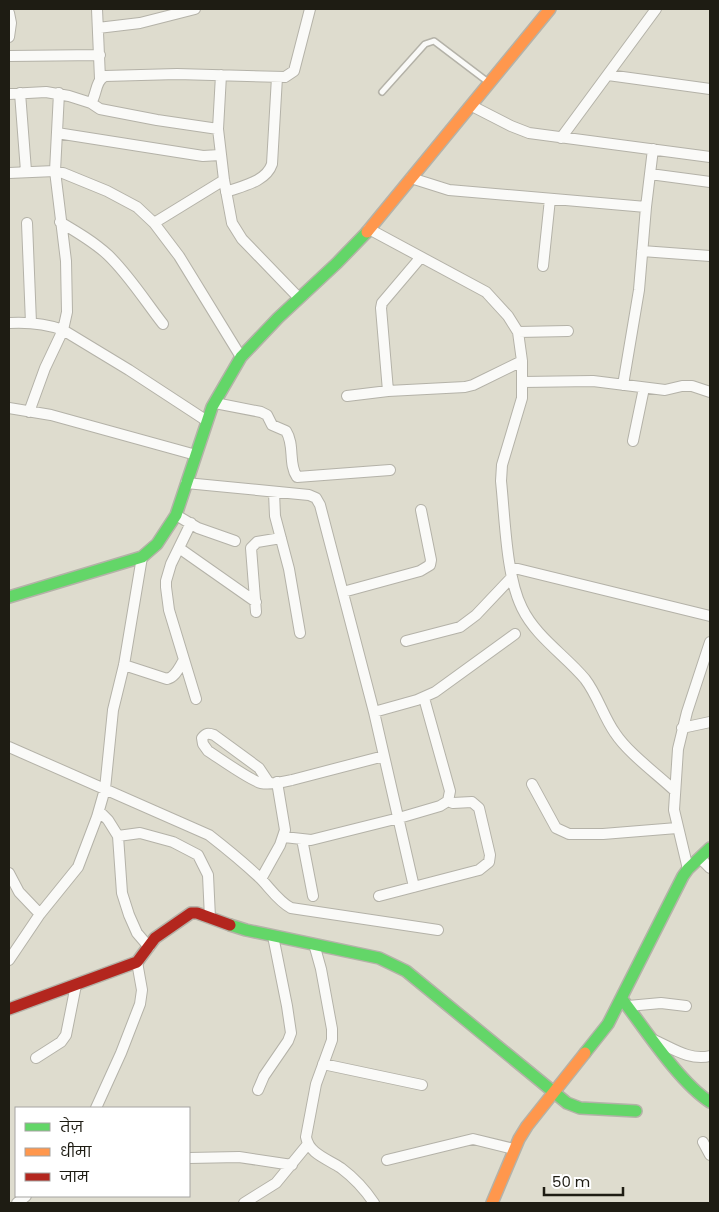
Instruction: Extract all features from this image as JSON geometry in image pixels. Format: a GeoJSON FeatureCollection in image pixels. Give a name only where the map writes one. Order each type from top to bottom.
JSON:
{"type":"FeatureCollection","features":[{"type":"Feature","properties":{"kind":"street"},"geometry":{"type":"LineString","coordinates":[[91,103],[100,79],[96,9]]}},
{"type":"Feature","properties":{"kind":"street"},"geometry":{"type":"LineString","coordinates":[[98,28],[140,23],[195,9]]}},
{"type":"Feature","properties":{"kind":"street"},"geometry":{"type":"LineString","coordinates":[[100,79],[114,76],[168,74],[285,77],[294,72],[310,9]]}},
{"type":"Feature","properties":{"kind":"street"},"geometry":{"type":"LineString","coordinates":[[9,597],[142,557],[158,544],[176,515],[214,403],[241,357],[369,229],[550,9]]}},
{"type":"Feature","properties":{"kind":"street"},"geometry":{"type":"LineString","coordinates":[[561,138],[656,9]]}},
{"type":"Feature","properties":{"kind":"street"},"geometry":{"type":"LineString","coordinates":[[9,13],[11,28],[9,38]]}},
{"type":"Feature","properties":{"kind":"street"},"geometry":{"type":"LineString","coordinates":[[9,56],[100,55]]}},
{"type":"Feature","properties":{"kind":"street"},"geometry":{"type":"LineString","coordinates":[[221,75],[218,129],[220,156],[226,192],[236,231],[299,298]]}},
{"type":"Feature","properties":{"kind":"street"},"geometry":{"type":"LineString","coordinates":[[608,75],[710,89]]}},
{"type":"Feature","properties":{"kind":"street"},"geometry":{"type":"LineString","coordinates":[[226,192],[258,180],[270,170],[272,164],[277,77]]}},
{"type":"Feature","properties":{"kind":"street"},"geometry":{"type":"LineString","coordinates":[[20,93],[26,172]]}},
{"type":"Feature","properties":{"kind":"street"},"geometry":{"type":"LineString","coordinates":[[9,94],[59,93],[91,103],[100,109],[218,129]]}},
{"type":"Feature","properties":{"kind":"street"},"geometry":{"type":"LineString","coordinates":[[29,412],[45,368],[63,330],[68,306],[66,260],[55,171],[59,93]]}},
{"type":"Feature","properties":{"kind":"street"},"geometry":{"type":"LineString","coordinates":[[472,106],[529,134],[710,157]]}},
{"type":"Feature","properties":{"kind":"street"},"geometry":{"type":"LineString","coordinates":[[57,133],[203,156],[220,156]]}},
{"type":"Feature","properties":{"kind":"street"},"geometry":{"type":"LineString","coordinates":[[622,385],[639,290],[653,149]]}},
{"type":"Feature","properties":{"kind":"street"},"geometry":{"type":"LineString","coordinates":[[9,173],[55,171],[79,178],[131,203],[154,223],[191,273],[241,357]]}},
{"type":"Feature","properties":{"kind":"street"},"geometry":{"type":"LineString","coordinates":[[650,174],[710,182]]}},
{"type":"Feature","properties":{"kind":"street"},"geometry":{"type":"LineString","coordinates":[[411,178],[450,190],[646,208]]}},
{"type":"Feature","properties":{"kind":"street"},"geometry":{"type":"LineString","coordinates":[[154,223],[224,180]]}},
{"type":"Feature","properties":{"kind":"street"},"geometry":{"type":"LineString","coordinates":[[543,266],[550,199]]}},
{"type":"Feature","properties":{"kind":"street"},"geometry":{"type":"LineString","coordinates":[[60,222],[107,254],[117,264],[163,324]]}},
{"type":"Feature","properties":{"kind":"street"},"geometry":{"type":"LineString","coordinates":[[27,223],[31,323]]}},
{"type":"Feature","properties":{"kind":"street"},"geometry":{"type":"LineString","coordinates":[[369,229],[486,292],[508,316],[518,332],[523,382],[518,412],[502,465],[501,481],[511,573],[521,608],[529,621],[584,678],[595,694],[614,732],[624,744],[675,791]]}},
{"type":"Feature","properties":{"kind":"street"},"geometry":{"type":"LineString","coordinates":[[642,251],[710,256]]}},
{"type":"Feature","properties":{"kind":"street"},"geometry":{"type":"LineString","coordinates":[[388,392],[380,308],[382,303],[422,257]]}},
{"type":"Feature","properties":{"kind":"street"},"geometry":{"type":"LineString","coordinates":[[9,323],[31,323],[63,330],[207,421]]}},
{"type":"Feature","properties":{"kind":"street"},"geometry":{"type":"LineString","coordinates":[[518,332],[568,331]]}},
{"type":"Feature","properties":{"kind":"street"},"geometry":{"type":"LineString","coordinates":[[347,396],[464,387],[473,385],[522,362]]}},
{"type":"Feature","properties":{"kind":"street"},"geometry":{"type":"LineString","coordinates":[[523,382],[593,381],[665,390],[692,386],[710,392]]}},
{"type":"Feature","properties":{"kind":"street"},"geometry":{"type":"LineString","coordinates":[[633,441],[644,388]]}},
{"type":"Feature","properties":{"kind":"street"},"geometry":{"type":"LineString","coordinates":[[214,403],[261,412],[267,415],[272,426],[286,431],[297,477],[390,470]]}},
{"type":"Feature","properties":{"kind":"street"},"geometry":{"type":"LineString","coordinates":[[9,408],[51,415],[196,455]]}},
{"type":"Feature","properties":{"kind":"street"},"geometry":{"type":"LineString","coordinates":[[186,483],[309,495],[316,498],[320,505],[374,712],[400,818],[414,887]]}},
{"type":"Feature","properties":{"kind":"street"},"geometry":{"type":"LineString","coordinates":[[274,492],[275,516],[289,569],[300,633]]}},
{"type":"Feature","properties":{"kind":"street"},"geometry":{"type":"LineString","coordinates":[[343,592],[420,571],[430,565],[431,560],[421,510]]}},
{"type":"Feature","properties":{"kind":"street"},"geometry":{"type":"LineString","coordinates":[[176,515],[191,524],[235,542]]}},
{"type":"Feature","properties":{"kind":"street"},"geometry":{"type":"LineString","coordinates":[[191,524],[168,573],[166,587],[169,610],[196,699]]}},
{"type":"Feature","properties":{"kind":"street"},"geometry":{"type":"LineString","coordinates":[[179,548],[256,607],[251,548],[257,542],[281,538]]}},
{"type":"Feature","properties":{"kind":"street"},"geometry":{"type":"LineString","coordinates":[[9,960],[40,914],[78,868],[99,811],[105,789],[113,710],[124,665],[142,557]]}},
{"type":"Feature","properties":{"kind":"street"},"geometry":{"type":"LineString","coordinates":[[511,573],[710,616]]}},
{"type":"Feature","properties":{"kind":"street"},"geometry":{"type":"LineString","coordinates":[[406,641],[460,626],[476,615],[511,573]]}},
{"type":"Feature","properties":{"kind":"street"},"geometry":{"type":"LineString","coordinates":[[374,712],[424,698],[435,692],[515,634]]}},
{"type":"Feature","properties":{"kind":"street"},"geometry":{"type":"LineString","coordinates":[[688,869],[674,810],[678,749],[682,728],[710,642]]}},
{"type":"Feature","properties":{"kind":"street"},"geometry":{"type":"LineString","coordinates":[[124,665],[166,679],[175,675],[184,660]]}},
{"type":"Feature","properties":{"kind":"street"},"geometry":{"type":"LineString","coordinates":[[284,837],[311,840],[400,818],[440,806],[448,801],[450,791],[424,698]]}},
{"type":"Feature","properties":{"kind":"street"},"geometry":{"type":"LineString","coordinates":[[682,728],[710,722]]}},
{"type":"Feature","properties":{"kind":"street"},"geometry":{"type":"LineString","coordinates":[[261,879],[284,837],[285,830],[273,783],[259,768],[214,735],[205,734],[202,738],[203,744],[208,751],[260,783],[273,783],[384,756]]}},
{"type":"Feature","properties":{"kind":"street"},"geometry":{"type":"LineString","coordinates":[[9,747],[209,836],[261,879],[283,904],[290,908],[438,930]]}},
{"type":"Feature","properties":{"kind":"street"},"geometry":{"type":"LineString","coordinates":[[532,784],[556,828],[569,834],[603,834],[678,828]]}},
{"type":"Feature","properties":{"kind":"street"},"geometry":{"type":"LineString","coordinates":[[379,896],[479,870],[489,862],[490,855],[479,808],[472,802],[453,803],[448,801]]}},
{"type":"Feature","properties":{"kind":"street"},"geometry":{"type":"LineString","coordinates":[[99,811],[108,820],[118,836],[122,893],[137,933],[148,947]]}},
{"type":"Feature","properties":{"kind":"street"},"geometry":{"type":"LineString","coordinates":[[118,836],[140,833],[173,842],[198,855],[208,875],[210,918]]}},
{"type":"Feature","properties":{"kind":"street"},"geometry":{"type":"LineString","coordinates":[[302,840],[312,896]]}},
{"type":"Feature","properties":{"kind":"street"},"geometry":{"type":"LineString","coordinates":[[492,1203],[514,1149],[527,1126],[625,1002],[688,869],[710,848]]}},
{"type":"Feature","properties":{"kind":"street"},"geometry":{"type":"LineString","coordinates":[[700,858],[710,868]]}},
{"type":"Feature","properties":{"kind":"street"},"geometry":{"type":"LineString","coordinates":[[9,873],[19,892],[40,914]]}},
{"type":"Feature","properties":{"kind":"street"},"geometry":{"type":"LineString","coordinates":[[9,1009],[137,962],[155,938],[191,913],[246,930],[379,958],[396,965],[468,1020],[572,1106],[636,1111]]}},
{"type":"Feature","properties":{"kind":"street"},"geometry":{"type":"LineString","coordinates":[[258,1090],[264,1076],[288,1041],[291,1033],[273,936]]}},
{"type":"Feature","properties":{"kind":"street"},"geometry":{"type":"LineString","coordinates":[[314,944],[321,969],[332,1029],[332,1040],[316,1084],[306,1137],[312,1150],[342,1169],[374,1203]]}},
{"type":"Feature","properties":{"kind":"street"},"geometry":{"type":"LineString","coordinates":[[96,1107],[121,1053],[140,1004],[142,990],[137,962]]}},
{"type":"Feature","properties":{"kind":"street"},"geometry":{"type":"LineString","coordinates":[[36,1058],[61,1042],[66,1035],[76,985]]}},
{"type":"Feature","properties":{"kind":"street"},"geometry":{"type":"LineString","coordinates":[[625,1002],[686,1006]]}},
{"type":"Feature","properties":{"kind":"street"},"geometry":{"type":"LineString","coordinates":[[625,1002],[670,1062],[705,1100],[710,1102]]}},
{"type":"Feature","properties":{"kind":"street"},"geometry":{"type":"LineString","coordinates":[[654,1040],[688,1056],[710,1056]]}},
{"type":"Feature","properties":{"kind":"street"},"geometry":{"type":"LineString","coordinates":[[323,1064],[422,1085]]}},
{"type":"Feature","properties":{"kind":"street"},"geometry":{"type":"LineString","coordinates":[[386,1160],[473,1139],[514,1149]]}},
{"type":"Feature","properties":{"kind":"street"},"geometry":{"type":"LineString","coordinates":[[703,1142],[710,1155]]}},
{"type":"Feature","properties":{"kind":"street"},"geometry":{"type":"LineString","coordinates":[[244,1203],[276,1183],[308,1144]]}},
{"type":"Feature","properties":{"kind":"street"},"geometry":{"type":"LineString","coordinates":[[190,1158],[239,1157],[292,1165]]}},
{"type":"Feature","properties":{"kind":"lane"},"geometry":{"type":"LineString","coordinates":[[382,92],[425,44],[434,41],[490,84]]}},
{"type":"Feature","properties":{"kind":"traffic: fast"},"geometry":{"type":"LineString","coordinates":[[9,597],[142,557],[157,544],[176,515],[212,407],[241,357],[278,318],[367,232]]}},
{"type":"Feature","properties":{"kind":"traffic: fast"},"geometry":{"type":"LineString","coordinates":[[585,1053],[608,1024],[683,876],[710,848]]}},
{"type":"Feature","properties":{"kind":"traffic: fast"},"geometry":{"type":"LineString","coordinates":[[230,925],[379,958],[406,971],[567,1103],[580,1108],[636,1111]]}},
{"type":"Feature","properties":{"kind":"traffic: fast"},"geometry":{"type":"LineString","coordinates":[[622,999],[686,1082],[710,1102]]}},
{"type":"Feature","properties":{"kind":"traffic: slow"},"geometry":{"type":"LineString","coordinates":[[367,232],[550,9]]}},
{"type":"Feature","properties":{"kind":"traffic: slow"},"geometry":{"type":"LineString","coordinates":[[492,1203],[519,1139],[527,1126],[585,1053]]}},
{"type":"Feature","properties":{"kind":"traffic: jam"},"geometry":{"type":"LineString","coordinates":[[9,1009],[137,962],[155,938],[191,913],[197,913],[230,925]]}}]}
